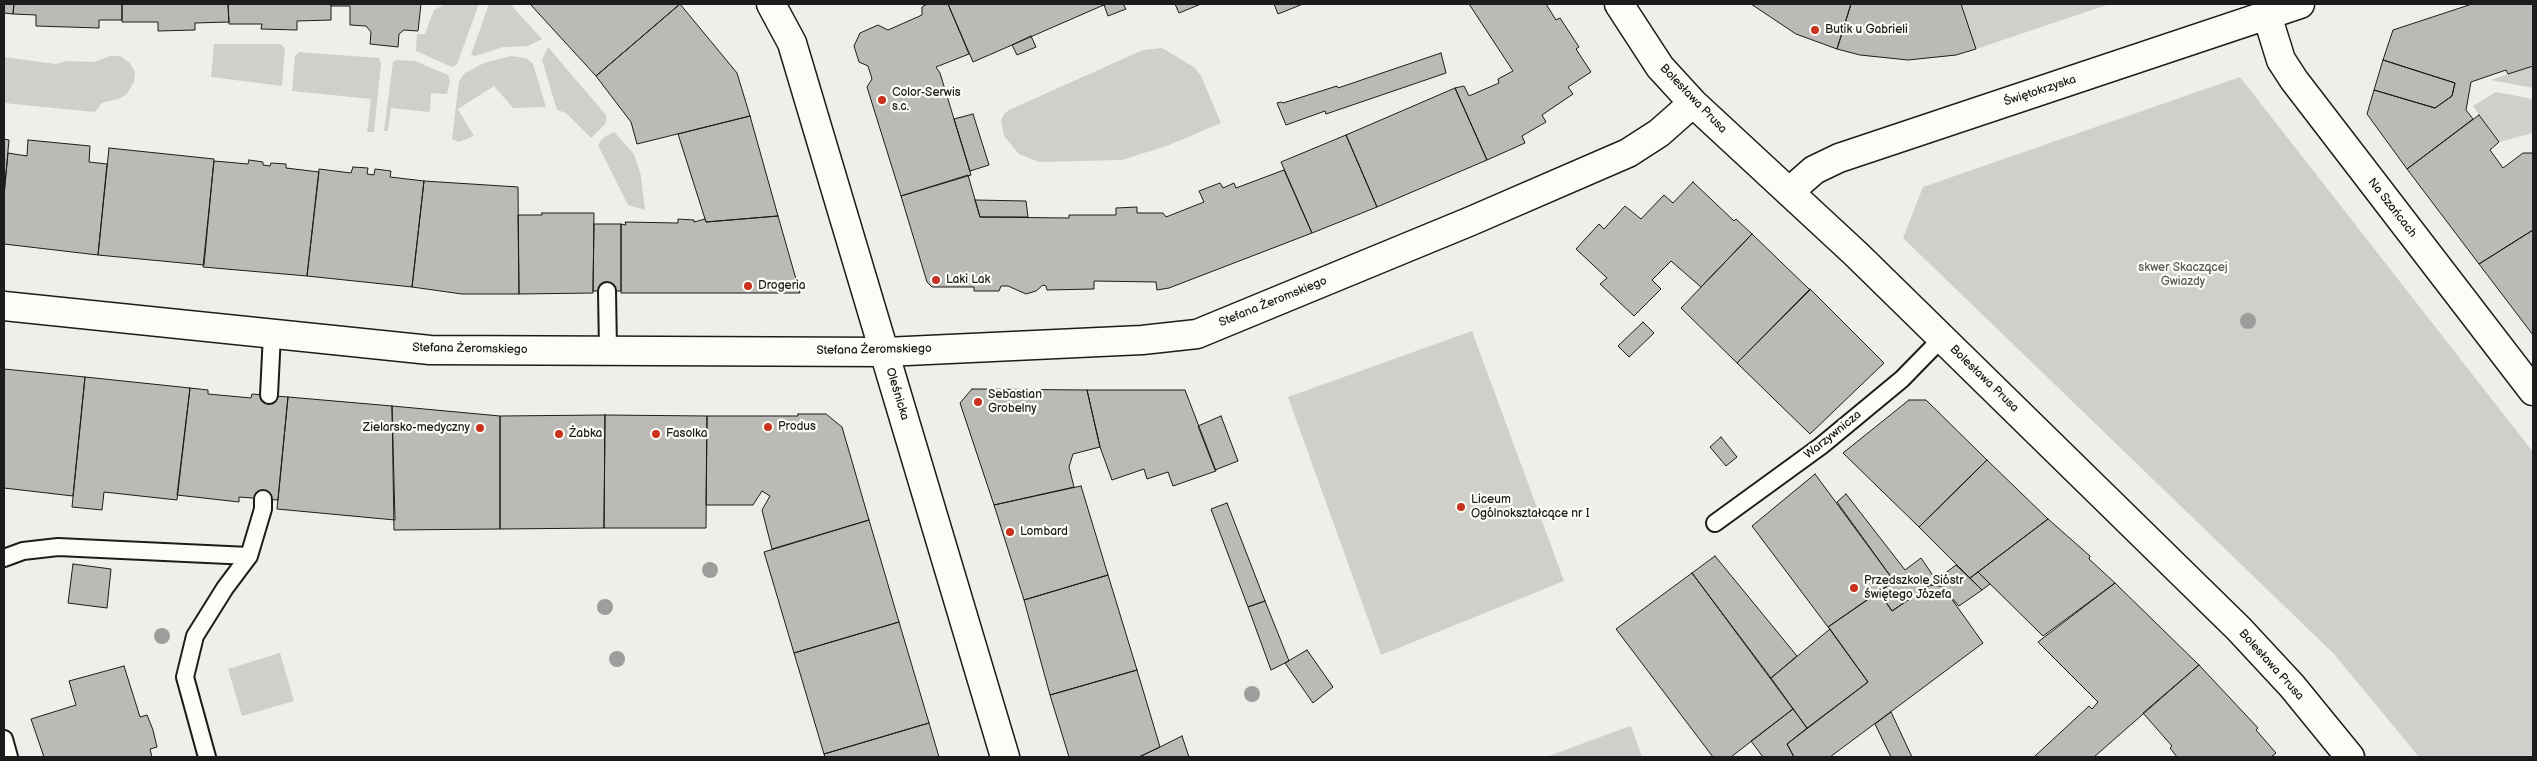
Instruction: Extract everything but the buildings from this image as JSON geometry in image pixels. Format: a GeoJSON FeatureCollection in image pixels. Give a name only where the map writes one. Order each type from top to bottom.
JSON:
{"type":"FeatureCollection","features":[{"type":"Feature","properties":{"kind":"street","name":"Oleśnicka"},"geometry":{"type":"LineString","coordinates":[[773,4],[792,43],[1005,757]]}},
{"type":"Feature","properties":{"kind":"street","name":"Bolesława Prusa"},"geometry":{"type":"LineString","coordinates":[[1618,4],[1660,67],[1693,103],[1942,338],[2239,629],[2292,686],[2350,757]]}},
{"type":"Feature","properties":{"kind":"street","name":"Świętokrzyska"},"geometry":{"type":"LineString","coordinates":[[1789,192],[1814,170],[1839,158],[2300,4]]}},
{"type":"Feature","properties":{"kind":"street","name":"Na Szańcach"},"geometry":{"type":"LineString","coordinates":[[2267,15],[2281,60],[2294,80],[2533,391]]}},
{"type":"Feature","properties":{"kind":"street","name":"Stefana Żeromskiego"},"geometry":{"type":"LineString","coordinates":[[4,306],[430,350],[885,352],[1142,340],[1197,334],[1471,221],[1628,152],[1659,132],[1693,103]]}},
{"type":"Feature","properties":{"kind":"lane"},"geometry":{"type":"LineString","coordinates":[[607,291],[608,350]]}},
{"type":"Feature","properties":{"kind":"lane"},"geometry":{"type":"LineString","coordinates":[[269,395],[272,334]]}},
{"type":"Feature","properties":{"kind":"lane","name":"Warzywnicza"},"geometry":{"type":"LineString","coordinates":[[1715,523],[1821,446],[1902,378],[1942,338]]}},
{"type":"Feature","properties":{"kind":"lane"},"geometry":{"type":"LineString","coordinates":[[207,757],[185,677],[195,636],[224,588],[249,556],[263,510],[263,499]]}},
{"type":"Feature","properties":{"kind":"lane"},"geometry":{"type":"LineString","coordinates":[[4,558],[23,551],[58,547],[249,556]]}},
{"type":"Feature","properties":{"kind":"lane"},"geometry":{"type":"LineString","coordinates":[[4,739],[9,757]]}},
{"type":"Feature","properties":{"kind":"green space"},"geometry":{"type":"Polygon","coordinates":[[[445,4],[479,4],[457,64],[452,67],[416,51],[417,34],[425,34],[434,10],[445,4]]]}},
{"type":"Feature","properties":{"kind":"green space"},"geometry":{"type":"Polygon","coordinates":[[[489,4],[510,4],[542,39],[528,46],[503,47],[475,56],[471,55],[489,4]]]}},
{"type":"Feature","properties":{"kind":"green space"},"geometry":{"type":"Polygon","coordinates":[[[1961,4],[2107,4],[2107,5],[1976,49],[1961,4]]]}},
{"type":"Feature","properties":{"kind":"green space"},"geometry":{"type":"Polygon","coordinates":[[[214,44],[281,44],[285,49],[282,86],[211,77],[214,44]]]}},
{"type":"Feature","properties":{"kind":"green space"},"geometry":{"type":"Polygon","coordinates":[[[548,47],[606,115],[606,123],[591,138],[566,113],[557,110],[542,60],[548,47]]]}},
{"type":"Feature","properties":{"kind":"green space"},"geometry":{"type":"Polygon","coordinates":[[[1162,48],[1194,67],[1201,76],[1221,123],[1169,145],[1122,160],[1039,162],[1019,154],[1004,136],[1001,121],[1004,114],[1009,110],[1143,50],[1162,48]]]}},
{"type":"Feature","properties":{"kind":"green space"},"geometry":{"type":"Polygon","coordinates":[[[299,52],[379,58],[381,63],[374,132],[367,132],[371,99],[292,91],[295,56],[299,52]]]}},
{"type":"Feature","properties":{"kind":"green space"},"geometry":{"type":"Polygon","coordinates":[[[110,56],[120,56],[130,63],[135,72],[134,82],[126,95],[102,103],[95,112],[4,103],[4,57],[56,64],[67,61],[94,62],[110,56]]]}},
{"type":"Feature","properties":{"kind":"green space"},"geometry":{"type":"Polygon","coordinates":[[[511,56],[526,58],[533,64],[546,107],[513,108],[494,86],[458,109],[474,136],[459,142],[452,139],[459,81],[465,73],[484,63],[511,56]]]}},
{"type":"Feature","properties":{"kind":"green space"},"geometry":{"type":"Polygon","coordinates":[[[396,60],[415,61],[448,75],[450,81],[447,94],[431,93],[430,112],[391,108],[388,131],[384,131],[393,62],[396,60]]]}},
{"type":"Feature","properties":{"kind":"green space"},"geometry":{"type":"Polygon","coordinates":[[[2533,66],[2533,88],[2491,80],[2508,74],[2533,66]]]}},
{"type":"Feature","properties":{"kind":"green space","name":"skwer Skaczącej Gwiazdy"},"geometry":{"type":"Polygon","coordinates":[[[2240,77],[2533,452],[2533,757],[2419,757],[2334,654],[1903,238],[1923,187],[2240,77]]]}},
{"type":"Feature","properties":{"kind":"green space"},"geometry":{"type":"Polygon","coordinates":[[[2496,92],[2533,99],[2533,133],[2499,142],[2473,106],[2496,92]]]}},
{"type":"Feature","properties":{"kind":"green space"},"geometry":{"type":"Polygon","coordinates":[[[614,132],[634,154],[641,176],[645,210],[628,205],[598,145],[603,138],[614,132]]]}},
{"type":"Feature","properties":{"kind":"green space"},"geometry":{"type":"Polygon","coordinates":[[[1472,331],[1564,581],[1381,655],[1288,397],[1472,331]]]}},
{"type":"Feature","properties":{"kind":"green space"},"geometry":{"type":"Polygon","coordinates":[[[280,653],[294,701],[242,716],[228,669],[280,653]]]}},
{"type":"Feature","properties":{"kind":"green space"},"geometry":{"type":"Polygon","coordinates":[[[1631,726],[1642,757],[1546,757],[1622,729],[1631,726]]]}},
{"type":"Feature","properties":{"kind":"place","name":"Butik u Gabrieli"},"geometry":{"type":"Point","coordinates":[1815,30]}},
{"type":"Feature","properties":{"kind":"place","name":"Color-Serwis s.c."},"geometry":{"type":"Point","coordinates":[882,100]}},
{"type":"Feature","properties":{"kind":"place","name":"Laki Lak"},"geometry":{"type":"Point","coordinates":[936,280]}},
{"type":"Feature","properties":{"kind":"place","name":"Drogeria"},"geometry":{"type":"Point","coordinates":[748,286]}},
{"type":"Feature","properties":{"kind":"place","name":"Sebastian Grobelny"},"geometry":{"type":"Point","coordinates":[978,402]}},
{"type":"Feature","properties":{"kind":"place","name":"Produs"},"geometry":{"type":"Point","coordinates":[768,427]}},
{"type":"Feature","properties":{"kind":"place","name":"Zielarsko-medyczny"},"geometry":{"type":"Point","coordinates":[480,428]}},
{"type":"Feature","properties":{"kind":"place","name":"Żabka"},"geometry":{"type":"Point","coordinates":[559,434]}},
{"type":"Feature","properties":{"kind":"place","name":"Fasolka"},"geometry":{"type":"Point","coordinates":[656,434]}},
{"type":"Feature","properties":{"kind":"place","name":"Liceum Ogólnokształcące nr I"},"geometry":{"type":"Point","coordinates":[1461,507]}},
{"type":"Feature","properties":{"kind":"place","name":"Lombard"},"geometry":{"type":"Point","coordinates":[1010,532]}},
{"type":"Feature","properties":{"kind":"place","name":"Przedszkole Sióstr świętego Józefa"},"geometry":{"type":"Point","coordinates":[1854,588]}}]}
